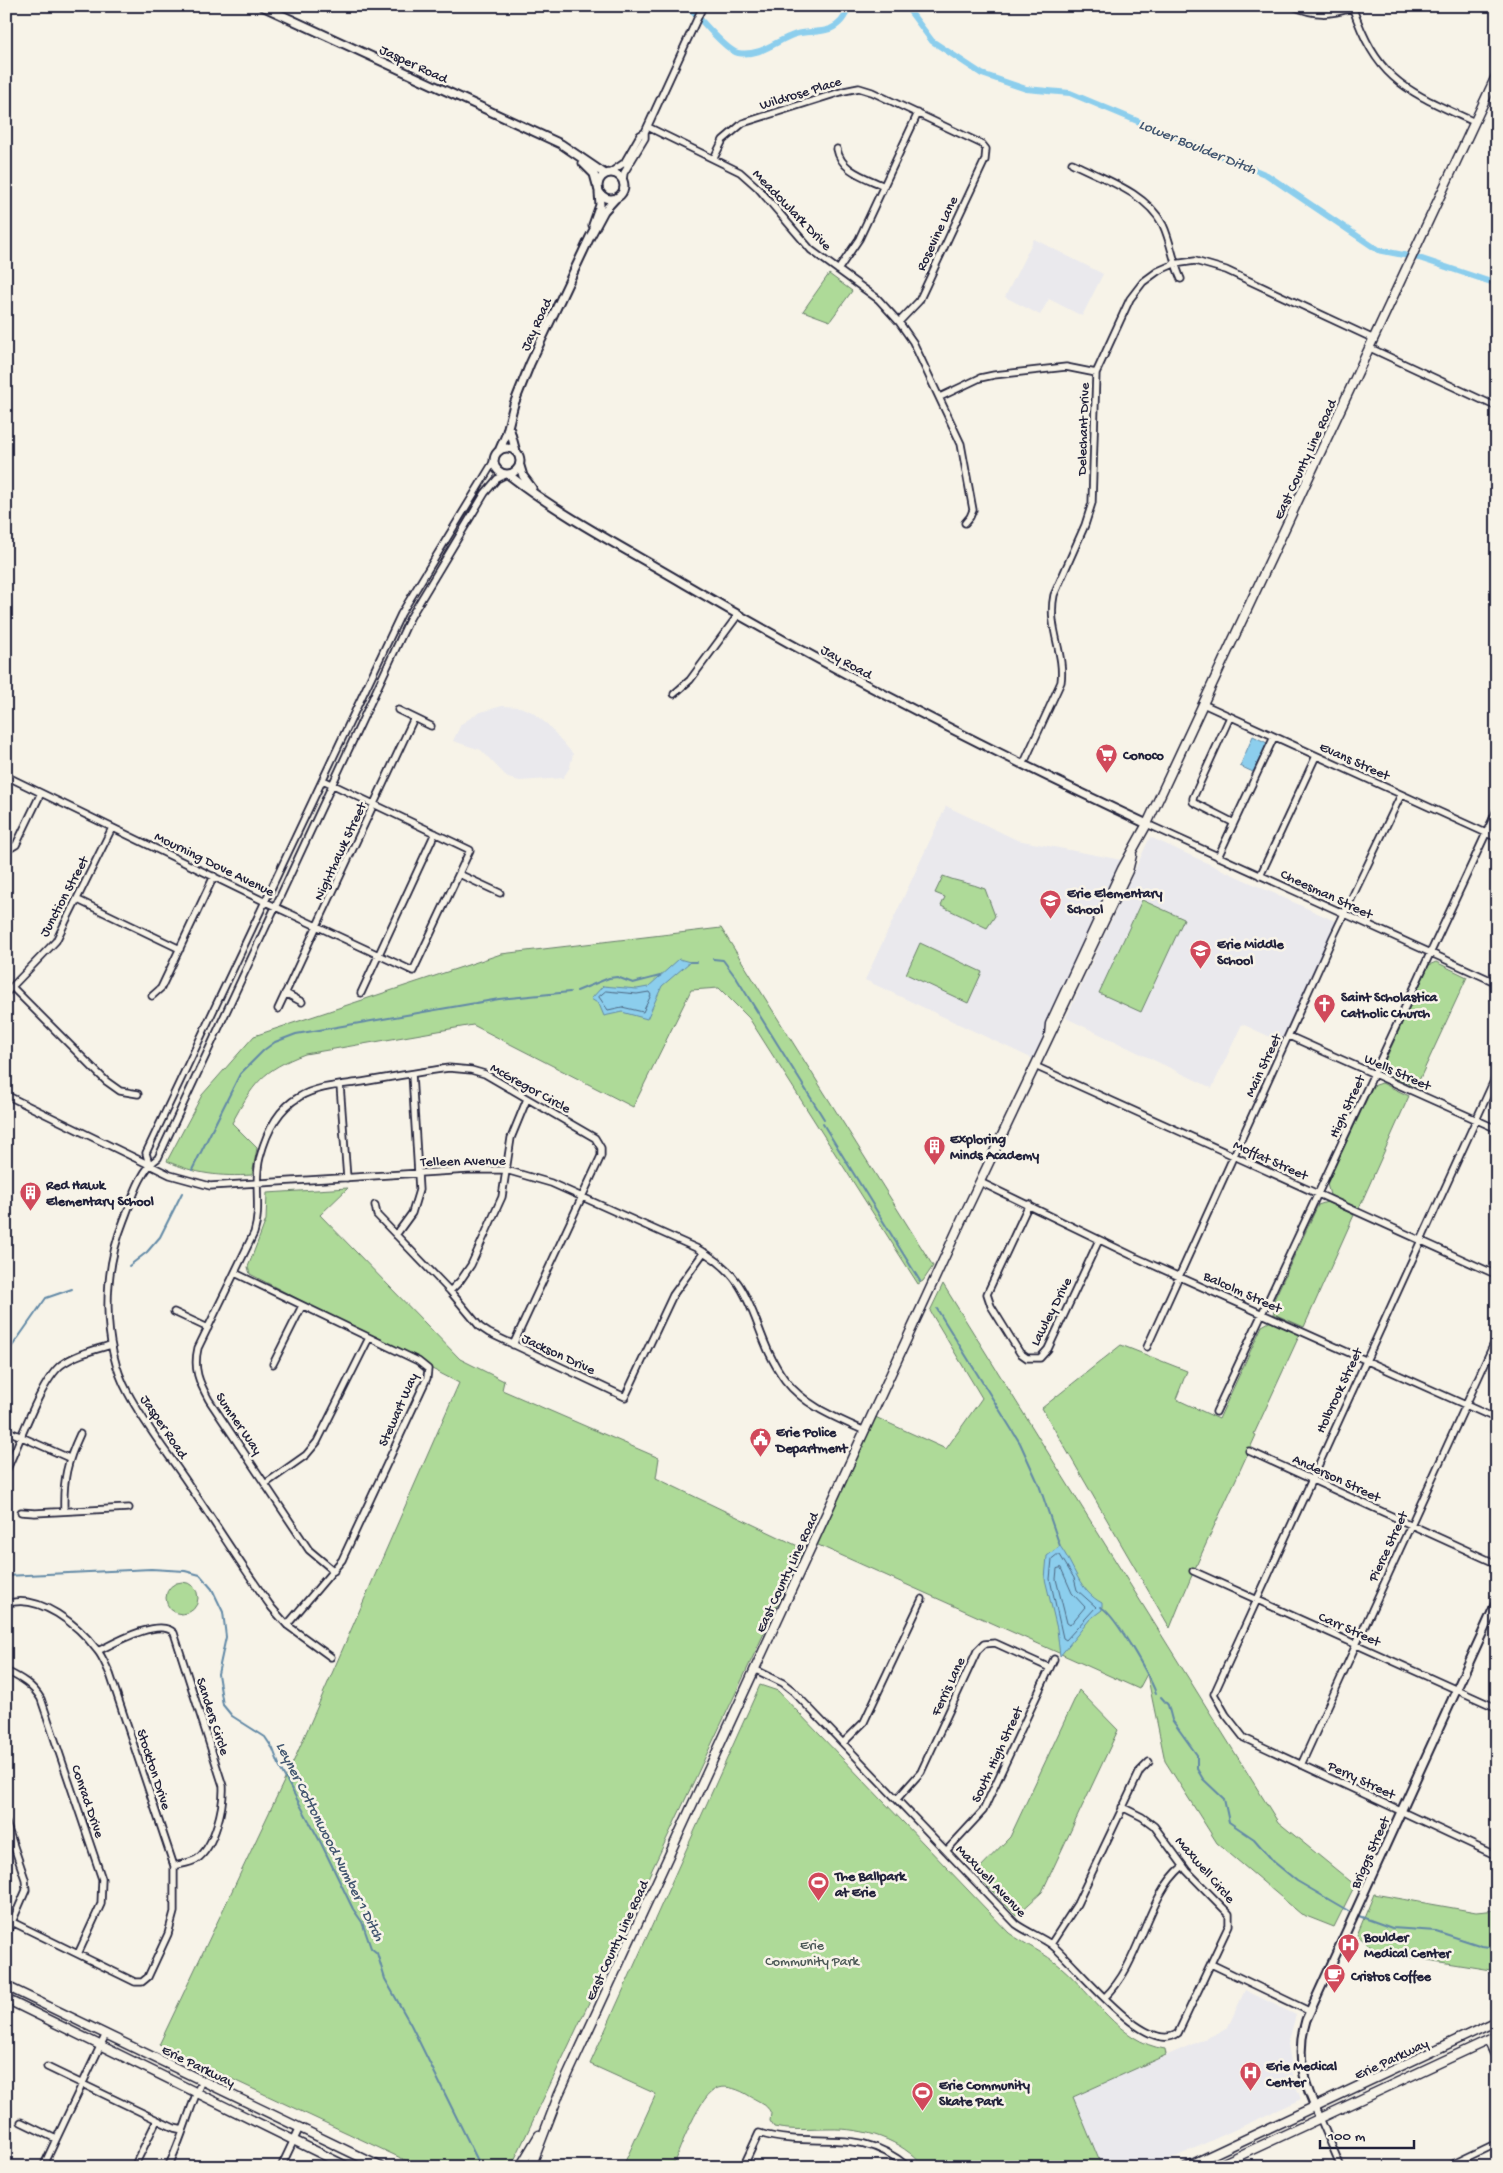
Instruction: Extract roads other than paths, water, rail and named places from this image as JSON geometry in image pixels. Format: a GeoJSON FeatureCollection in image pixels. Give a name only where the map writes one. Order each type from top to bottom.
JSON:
{"type":"FeatureCollection","features":[{"type":"Feature","properties":{"kind":"main road","name":"East County Line Road"},"geometry":{"type":"LineString","coordinates":[[531,2167],[549,2118],[754,1669],[1035,1066],[1048,1037],[1050,1024],[1122,869],[1147,824],[1497,74]]}},
{"type":"Feature","properties":{"kind":"main road","name":"Erie Parkway"},"geometry":{"type":"LineString","coordinates":[[6,1986],[382,2167]]}},
{"type":"Feature","properties":{"kind":"main road","name":"Erie Parkway"},"geometry":{"type":"LineString","coordinates":[[6,1999],[348,2167]]}},
{"type":"Feature","properties":{"kind":"main road","name":"Erie Parkway"},"geometry":{"type":"LineString","coordinates":[[1186,2167],[1497,2022]]}},
{"type":"Feature","properties":{"kind":"main road","name":"Erie Parkway"},"geometry":{"type":"LineString","coordinates":[[1215,2167],[1497,2036]]}},
{"type":"Feature","properties":{"kind":"main road","name":"East County Line Road"},"geometry":{"type":"LineString","coordinates":[[520,2167],[549,2118]]}},
{"type":"Feature","properties":{"kind":"street","name":"Jasper Road"},"geometry":{"type":"LineString","coordinates":[[262,6],[572,150],[608,173]]}},
{"type":"Feature","properties":{"kind":"street"},"geometry":{"type":"LineString","coordinates":[[1293,6],[1324,15],[1352,7],[1364,39],[1378,61],[1394,80],[1412,93],[1474,122]]}},
{"type":"Feature","properties":{"kind":"street"},"geometry":{"type":"LineString","coordinates":[[646,130],[640,135],[624,163],[599,178],[598,189],[604,198],[615,199],[623,191],[624,173],[645,138],[646,130],[703,7]]}},
{"type":"Feature","properties":{"kind":"street","name":"Wildrose Place"},"geometry":{"type":"LineString","coordinates":[[714,158],[723,140],[743,123],[859,88],[872,92],[978,141],[986,149]]}},
{"type":"Feature","properties":{"kind":"street"},"geometry":{"type":"LineString","coordinates":[[838,270],[859,239],[918,113]]}},
{"type":"Feature","properties":{"kind":"street","name":"Meadowlark Drive"},"geometry":{"type":"LineString","coordinates":[[646,130],[714,158],[740,172],[758,188],[811,250],[878,299],[899,322],[913,342],[961,444],[973,510],[964,523]]}},
{"type":"Feature","properties":{"kind":"street","name":"Jasper Road"},"geometry":{"type":"LineString","coordinates":[[555,142],[590,170],[598,189]]}},
{"type":"Feature","properties":{"kind":"street"},"geometry":{"type":"LineString","coordinates":[[837,149],[839,158],[844,166],[884,186]]}},
{"type":"Feature","properties":{"kind":"street","name":"Rosevine Lane"},"geometry":{"type":"LineString","coordinates":[[899,322],[919,301],[985,160],[986,149]]}},
{"type":"Feature","properties":{"kind":"street"},"geometry":{"type":"LineString","coordinates":[[1072,163],[1136,196],[1151,206],[1166,231],[1174,264],[1181,279]]}},
{"type":"Feature","properties":{"kind":"street"},"geometry":{"type":"LineString","coordinates":[[608,173],[618,175],[623,180]]}},
{"type":"Feature","properties":{"kind":"street","name":"Jay Road"},"geometry":{"type":"LineString","coordinates":[[590,237],[600,205],[598,189]]}},
{"type":"Feature","properties":{"kind":"street","name":"Jay Road"},"geometry":{"type":"LineString","coordinates":[[499,451],[509,425],[514,404],[530,364],[590,237],[606,208],[615,199]]}},
{"type":"Feature","properties":{"kind":"street","name":"Delechant Drive"},"geometry":{"type":"LineString","coordinates":[[1023,765],[1061,682],[1062,669],[1051,617],[1052,606],[1092,503],[1096,373],[1136,290],[1158,271],[1174,264],[1196,261],[1215,265],[1374,339]]}},
{"type":"Feature","properties":{"kind":"street"},"geometry":{"type":"LineString","coordinates":[[1370,348],[1497,407]]}},
{"type":"Feature","properties":{"kind":"street"},"geometry":{"type":"LineString","coordinates":[[940,397],[980,378],[994,374],[1066,367],[1096,373]]}},
{"type":"Feature","properties":{"kind":"street","name":"Jay Road"},"geometry":{"type":"LineString","coordinates":[[509,425],[511,440],[516,452]]}},
{"type":"Feature","properties":{"kind":"street"},"geometry":{"type":"LineString","coordinates":[[506,448],[516,452],[520,458],[520,466],[516,472],[497,479],[485,493],[410,618],[158,1158],[149,1164],[146,1152],[401,614],[499,451],[506,448]]}},
{"type":"Feature","properties":{"kind":"street"},"geometry":{"type":"LineString","coordinates":[[494,461],[498,471],[507,475]]}},
{"type":"Feature","properties":{"kind":"street","name":"Jay Road"},"geometry":{"type":"LineString","coordinates":[[520,466],[526,481],[546,500]]}},
{"type":"Feature","properties":{"kind":"street","name":"Jay Road"},"geometry":{"type":"LineString","coordinates":[[507,475],[738,614],[846,676],[1023,765],[1147,824]]}},
{"type":"Feature","properties":{"kind":"street"},"geometry":{"type":"LineString","coordinates":[[674,694],[690,680],[738,614]]}},
{"type":"Feature","properties":{"kind":"street"},"geometry":{"type":"LineString","coordinates":[[371,677],[380,681]]}},
{"type":"Feature","properties":{"kind":"street","name":"Evans Street"},"geometry":{"type":"LineString","coordinates":[[1203,704],[1497,838]]}},
{"type":"Feature","properties":{"kind":"street"},"geometry":{"type":"LineString","coordinates":[[398,710],[431,726]]}},
{"type":"Feature","properties":{"kind":"street"},"geometry":{"type":"LineString","coordinates":[[1230,717],[1193,798],[1193,802],[1234,823]]}},
{"type":"Feature","properties":{"kind":"street","name":"Nighthawk Street"},"geometry":{"type":"LineString","coordinates":[[278,1009],[375,805],[414,718]]}},
{"type":"Feature","properties":{"kind":"street"},"geometry":{"type":"LineString","coordinates":[[1218,857],[1274,736]]}},
{"type":"Feature","properties":{"kind":"street"},"geometry":{"type":"LineString","coordinates":[[1260,876],[1316,756]]}},
{"type":"Feature","properties":{"kind":"street","name":"Mourning Dove Avenue"},"geometry":{"type":"LineString","coordinates":[[6,776],[317,927],[414,971],[459,874]]}},
{"type":"Feature","properties":{"kind":"street"},"geometry":{"type":"LineString","coordinates":[[323,780],[470,850],[459,874],[500,893]]}},
{"type":"Feature","properties":{"kind":"street"},"geometry":{"type":"LineString","coordinates":[[6,851],[16,845],[41,793]]}},
{"type":"Feature","properties":{"kind":"street","name":"Main Street"},"geometry":{"type":"LineString","coordinates":[[1148,1347],[1344,915],[1402,795]]}},
{"type":"Feature","properties":{"kind":"street","name":"High Street"},"geometry":{"type":"LineString","coordinates":[[1216,1412],[1497,810]]}},
{"type":"Feature","properties":{"kind":"street","name":"Cheesman Street"},"geometry":{"type":"LineString","coordinates":[[1147,824],[1497,983]]}},
{"type":"Feature","properties":{"kind":"street","name":"Junction Street"},"geometry":{"type":"LineString","coordinates":[[6,992],[56,941],[78,900],[112,828]]}},
{"type":"Feature","properties":{"kind":"street"},"geometry":{"type":"LineString","coordinates":[[361,993],[435,833]]}},
{"type":"Feature","properties":{"kind":"street"},"geometry":{"type":"LineString","coordinates":[[152,996],[161,988],[214,876]]}},
{"type":"Feature","properties":{"kind":"street"},"geometry":{"type":"LineString","coordinates":[[78,900],[180,949]]}},
{"type":"Feature","properties":{"kind":"street"},"geometry":{"type":"LineString","coordinates":[[12,987],[106,1081],[120,1090],[138,1094]]}},
{"type":"Feature","properties":{"kind":"street"},"geometry":{"type":"LineString","coordinates":[[285,993],[302,1002]]}},
{"type":"Feature","properties":{"kind":"street","name":"Wells Street"},"geometry":{"type":"LineString","coordinates":[[1289,1036],[1497,1129]]}},
{"type":"Feature","properties":{"kind":"street","name":"Moffat Street"},"geometry":{"type":"LineString","coordinates":[[1035,1066],[1497,1275]]}},
{"type":"Feature","properties":{"kind":"street","name":"McGregor Circle"},"geometry":{"type":"LineString","coordinates":[[235,1273],[256,1224],[260,1156],[273,1124],[283,1110],[299,1097],[319,1089],[450,1068],[471,1070],[485,1074],[590,1134],[598,1142],[601,1156],[513,1345]]}},
{"type":"Feature","properties":{"kind":"street"},"geometry":{"type":"LineString","coordinates":[[396,1235],[416,1203],[420,1190],[412,1074]]}},
{"type":"Feature","properties":{"kind":"street","name":"Holbrook Street"},"geometry":{"type":"LineString","coordinates":[[1226,1715],[1216,1699],[1216,1688],[1497,1074]]}},
{"type":"Feature","properties":{"kind":"street"},"geometry":{"type":"LineString","coordinates":[[340,1085],[347,1178]]}},
{"type":"Feature","properties":{"kind":"street","name":"Telleen Avenue"},"geometry":{"type":"LineString","coordinates":[[6,1096],[149,1164],[196,1184],[230,1186],[468,1170],[506,1170],[537,1178],[704,1252],[729,1271],[749,1299],[775,1364],[786,1381],[814,1406],[865,1431]]}},
{"type":"Feature","properties":{"kind":"street"},"geometry":{"type":"LineString","coordinates":[[450,1291],[471,1265],[502,1197],[515,1125],[527,1099]]}},
{"type":"Feature","properties":{"kind":"street","name":"Jasper Road"},"geometry":{"type":"LineString","coordinates":[[149,1164],[120,1230],[112,1263],[109,1291],[112,1346],[120,1376],[137,1408],[257,1587],[288,1625],[331,1657]]}},
{"type":"Feature","properties":{"kind":"street","name":"Balcolm Street"},"geometry":{"type":"LineString","coordinates":[[980,1182],[1029,1204],[1099,1240],[1497,1419]]}},
{"type":"Feature","properties":{"kind":"street","name":"Lawley Drive"},"geometry":{"type":"LineString","coordinates":[[1029,1204],[987,1294],[991,1306],[1020,1353],[1027,1358],[1040,1358],[1048,1349],[1099,1240]]}},
{"type":"Feature","properties":{"kind":"street","name":"Jackson Drive"},"geometry":{"type":"LineString","coordinates":[[375,1205],[377,1215],[450,1291],[480,1327],[513,1345],[624,1397],[672,1295],[704,1252]]}},
{"type":"Feature","properties":{"kind":"street","name":"Stewart Way"},"geometry":{"type":"LineString","coordinates":[[235,1273],[418,1361],[428,1369],[427,1378],[342,1560],[334,1571]]}},
{"type":"Feature","properties":{"kind":"street","name":"Sumner Way"},"geometry":{"type":"LineString","coordinates":[[235,1273],[198,1348],[195,1362],[197,1379],[309,1550],[334,1571]]}},
{"type":"Feature","properties":{"kind":"street"},"geometry":{"type":"LineString","coordinates":[[273,1364],[302,1306]]}},
{"type":"Feature","properties":{"kind":"street"},"geometry":{"type":"LineString","coordinates":[[174,1312],[208,1328]]}},
{"type":"Feature","properties":{"kind":"street","name":"Pierce Street"},"geometry":{"type":"LineString","coordinates":[[1301,1764],[1497,1337]]}},
{"type":"Feature","properties":{"kind":"street"},"geometry":{"type":"LineString","coordinates":[[266,1484],[306,1455],[317,1442],[369,1338]]}},
{"type":"Feature","properties":{"kind":"street"},"geometry":{"type":"LineString","coordinates":[[6,1472],[53,1373],[62,1365],[83,1354],[112,1346]]}},
{"type":"Feature","properties":{"kind":"street"},"geometry":{"type":"LineString","coordinates":[[6,1430],[69,1458]]}},
{"type":"Feature","properties":{"kind":"street"},"geometry":{"type":"LineString","coordinates":[[64,1510],[64,1477],[69,1458],[80,1434]]}},
{"type":"Feature","properties":{"kind":"street","name":"Anderson Street"},"geometry":{"type":"LineString","coordinates":[[1249,1451],[1497,1564]]}},
{"type":"Feature","properties":{"kind":"street"},"geometry":{"type":"LineString","coordinates":[[21,1512],[35,1513],[130,1508]]}},
{"type":"Feature","properties":{"kind":"street","name":"Carr Street"},"geometry":{"type":"LineString","coordinates":[[1193,1570],[1497,1708]]}},
{"type":"Feature","properties":{"kind":"street"},"geometry":{"type":"LineString","coordinates":[[288,1625],[334,1571]]}},
{"type":"Feature","properties":{"kind":"street"},"geometry":{"type":"LineString","coordinates":[[843,1743],[864,1722],[922,1599]]}},
{"type":"Feature","properties":{"kind":"street","name":"Briggs Street"},"geometry":{"type":"LineString","coordinates":[[1320,2118],[1301,2067],[1301,2038],[1309,2011],[1497,1601]]}},
{"type":"Feature","properties":{"kind":"street","name":"Stockton Drive"},"geometry":{"type":"LineString","coordinates":[[6,1604],[24,1602],[41,1606],[69,1622],[98,1651],[110,1674],[174,1866],[176,1903],[162,1948],[148,1977],[142,1982],[136,1982],[78,1954]]}},
{"type":"Feature","properties":{"kind":"street","name":"Sanders Circle"},"geometry":{"type":"LineString","coordinates":[[98,1651],[119,1639],[158,1627],[167,1628],[174,1634],[223,1786],[224,1799],[219,1821],[205,1849],[194,1860],[174,1866]]}},
{"type":"Feature","properties":{"kind":"street","name":"Ferris Lane"},"geometry":{"type":"LineString","coordinates":[[896,1799],[921,1772],[977,1651],[984,1644],[995,1644],[1050,1668]]}},
{"type":"Feature","properties":{"kind":"street","name":"South High Street"},"geometry":{"type":"LineString","coordinates":[[946,1851],[983,1811],[1054,1659]]}},
{"type":"Feature","properties":{"kind":"street","name":"Maxwell Avenue"},"geometry":{"type":"LineString","coordinates":[[754,1669],[783,1682],[793,1691],[1016,1924],[1051,1944],[1132,2024],[1163,2038],[1172,2038],[1178,2033],[1211,1964]]}},
{"type":"Feature","properties":{"kind":"street","name":"Conrad Drive"},"geometry":{"type":"LineString","coordinates":[[6,1671],[22,1678],[32,1686],[41,1699],[102,1879],[101,1904],[78,1954]]}},
{"type":"Feature","properties":{"kind":"street","name":"Perry Street"},"geometry":{"type":"LineString","coordinates":[[1226,1715],[1242,1737],[1497,1856]]}},
{"type":"Feature","properties":{"kind":"street"},"geometry":{"type":"LineString","coordinates":[[1051,1944],[1077,1904],[1140,1771],[1149,1762]]}},
{"type":"Feature","properties":{"kind":"street","name":"Maxwell Circle"},"geometry":{"type":"LineString","coordinates":[[1122,1807],[1142,1817],[1154,1826],[1183,1866],[1229,1914],[1229,1925],[1211,1964]]}},
{"type":"Feature","properties":{"kind":"street"},"geometry":{"type":"LineString","coordinates":[[6,1823],[25,1879],[26,1890],[9,1921],[6,1936]]}},
{"type":"Feature","properties":{"kind":"street"},"geometry":{"type":"LineString","coordinates":[[1104,1997],[1119,1983],[1167,1883],[1183,1866]]}},
{"type":"Feature","properties":{"kind":"street"},"geometry":{"type":"LineString","coordinates":[[9,1921],[78,1954]]}},
{"type":"Feature","properties":{"kind":"street"},"geometry":{"type":"LineString","coordinates":[[1211,1964],[1309,2011]]}},
{"type":"Feature","properties":{"kind":"street"},"geometry":{"type":"LineString","coordinates":[[43,2167],[106,2034]]}},
{"type":"Feature","properties":{"kind":"street"},"geometry":{"type":"LineString","coordinates":[[1487,2040],[1497,2061]]}},
{"type":"Feature","properties":{"kind":"street"},"geometry":{"type":"LineString","coordinates":[[47,2067],[156,2120],[183,2130]]}},
{"type":"Feature","properties":{"kind":"street"},"geometry":{"type":"LineString","coordinates":[[168,2167],[202,2080]]}},
{"type":"Feature","properties":{"kind":"street"},"geometry":{"type":"LineString","coordinates":[[1320,2118],[1341,2167]]}},
{"type":"Feature","properties":{"kind":"street"},"geometry":{"type":"LineString","coordinates":[[134,2167],[156,2120]]}},
{"type":"Feature","properties":{"kind":"street"},"geometry":{"type":"LineString","coordinates":[[21,2122],[56,2139]]}},
{"type":"Feature","properties":{"kind":"street"},"geometry":{"type":"LineString","coordinates":[[281,2167],[300,2127]]}},
{"type":"Feature","properties":{"kind":"street"},"geometry":{"type":"LineString","coordinates":[[743,2167],[759,2133],[781,2139],[802,2141],[837,2139],[856,2141],[883,2150],[908,2167]]}},
{"type":"Feature","properties":{"kind":"street"},"geometry":{"type":"LineString","coordinates":[[1447,2167],[1497,2143]]}},
{"type":"Feature","properties":{"kind":"water"},"geometry":{"type":"Polygon","coordinates":[[[1253,736],[1267,743],[1253,772],[1240,766],[1253,736]]]}},
{"type":"Feature","properties":{"kind":"water"},"geometry":{"type":"Polygon","coordinates":[[[679,959],[690,962],[662,986],[647,1019],[622,1012],[604,1016],[599,1004],[591,999],[603,986],[637,989],[648,987],[679,959]]]}},
{"type":"Feature","properties":{"kind":"water"},"geometry":{"type":"Polygon","coordinates":[[[1060,1546],[1088,1592],[1102,1603],[1102,1610],[1090,1619],[1060,1656],[1057,1629],[1045,1579],[1047,1556],[1060,1546]]]}},
{"type":"Feature","properties":{"kind":"waterway","name":"Lower Boulder Ditch"},"geometry":{"type":"LineString","coordinates":[[688,6],[733,51],[746,54],[754,53],[796,34],[830,29],[842,20],[849,6]]}},
{"type":"Feature","properties":{"kind":"waterway","name":"Lower Boulder Ditch"},"geometry":{"type":"LineString","coordinates":[[906,6],[932,41],[982,74],[1026,89],[1070,93],[1267,175],[1378,250],[1419,258],[1497,284]]}},
{"type":"Feature","properties":{"kind":"waterway"},"geometry":{"type":"LineString","coordinates":[[713,959],[723,960],[737,979],[824,1119]]}},
{"type":"Feature","properties":{"kind":"waterway"},"geometry":{"type":"LineString","coordinates":[[690,962],[696,962]]}},
{"type":"Feature","properties":{"kind":"waterway"},"geometry":{"type":"LineString","coordinates":[[577,991],[609,978],[617,977],[633,983],[660,976]]}},
{"type":"Feature","properties":{"kind":"waterway"},"geometry":{"type":"LineString","coordinates":[[192,1170],[240,1074],[264,1050],[275,1042],[296,1034],[499,999],[570,992]]}},
{"type":"Feature","properties":{"kind":"waterway"},"geometry":{"type":"LineString","coordinates":[[823,1124],[920,1281]]}},
{"type":"Feature","properties":{"kind":"waterway"},"geometry":{"type":"LineString","coordinates":[[129,1266],[147,1252],[160,1237],[182,1193]]}},
{"type":"Feature","properties":{"kind":"waterway"},"geometry":{"type":"LineString","coordinates":[[6,1355],[46,1298],[72,1289]]}},
{"type":"Feature","properties":{"kind":"waterway"},"geometry":{"type":"LineString","coordinates":[[937,1309],[1020,1443],[1039,1485],[1060,1546]]}},
{"type":"Feature","properties":{"kind":"waterway","name":"Leyner Cottonwood Number 1 Ditch"},"geometry":{"type":"LineString","coordinates":[[6,1576],[151,1569],[185,1571],[200,1575],[212,1589],[223,1612],[226,1637],[218,1674],[223,1705],[232,1716],[265,1737],[273,1749],[281,1770],[321,1843],[353,1909],[362,1922],[371,1948],[377,1953],[385,1979],[411,2025],[481,2167]]}},
{"type":"Feature","properties":{"kind":"waterway"},"geometry":{"type":"LineString","coordinates":[[1101,1607],[1123,1633],[1147,1673],[1156,1693]]}},
{"type":"Feature","properties":{"kind":"waterway"},"geometry":{"type":"LineString","coordinates":[[1161,1697],[1168,1705],[1172,1720],[1197,1755],[1197,1769],[1203,1779],[1224,1799],[1229,1822],[1254,1839],[1274,1862],[1297,1881],[1352,1913]]}},
{"type":"Feature","properties":{"kind":"waterway"},"geometry":{"type":"LineString","coordinates":[[1356,1915],[1392,1928],[1436,1931],[1482,1946],[1497,1948]]}},
{"type":"Feature","properties":{"kind":"place","name":"Conoco"},"geometry":{"type":"Point","coordinates":[1107,773]}},
{"type":"Feature","properties":{"kind":"place","name":"Erie Elementary School"},"geometry":{"type":"Point","coordinates":[1051,919]}},
{"type":"Feature","properties":{"kind":"place","name":"Erie Middle School"},"geometry":{"type":"Point","coordinates":[1201,970]}},
{"type":"Feature","properties":{"kind":"place","name":"Saint Scholastica Catholic Church"},"geometry":{"type":"Point","coordinates":[1325,1023]}},
{"type":"Feature","properties":{"kind":"place","name":"Exploring Minds Academy"},"geometry":{"type":"Point","coordinates":[934,1165]}},
{"type":"Feature","properties":{"kind":"place","name":"Red Hawk Elementary School"},"geometry":{"type":"Point","coordinates":[30,1211]}},
{"type":"Feature","properties":{"kind":"place","name":"Erie Police Department"},"geometry":{"type":"Point","coordinates":[760,1458]}},
{"type":"Feature","properties":{"kind":"place","name":"The Ballpark at Erie"},"geometry":{"type":"Point","coordinates":[819,1902]}},
{"type":"Feature","properties":{"kind":"place","name":"Boulder Medical Center"},"geometry":{"type":"Point","coordinates":[1348,1963]}},
{"type":"Feature","properties":{"kind":"place","name":"Cristos Coffee"},"geometry":{"type":"Point","coordinates":[1335,1994]}},
{"type":"Feature","properties":{"kind":"place","name":"Erie Medical Center"},"geometry":{"type":"Point","coordinates":[1250,2092]}},
{"type":"Feature","properties":{"kind":"place","name":"Erie Community Skate Park"},"geometry":{"type":"Point","coordinates":[923,2111]}},
{"type":"Feature","properties":{"kind":"park label","name":"Erie Community Park"},"geometry":{"type":"Point","coordinates":[812,1952]}}]}
